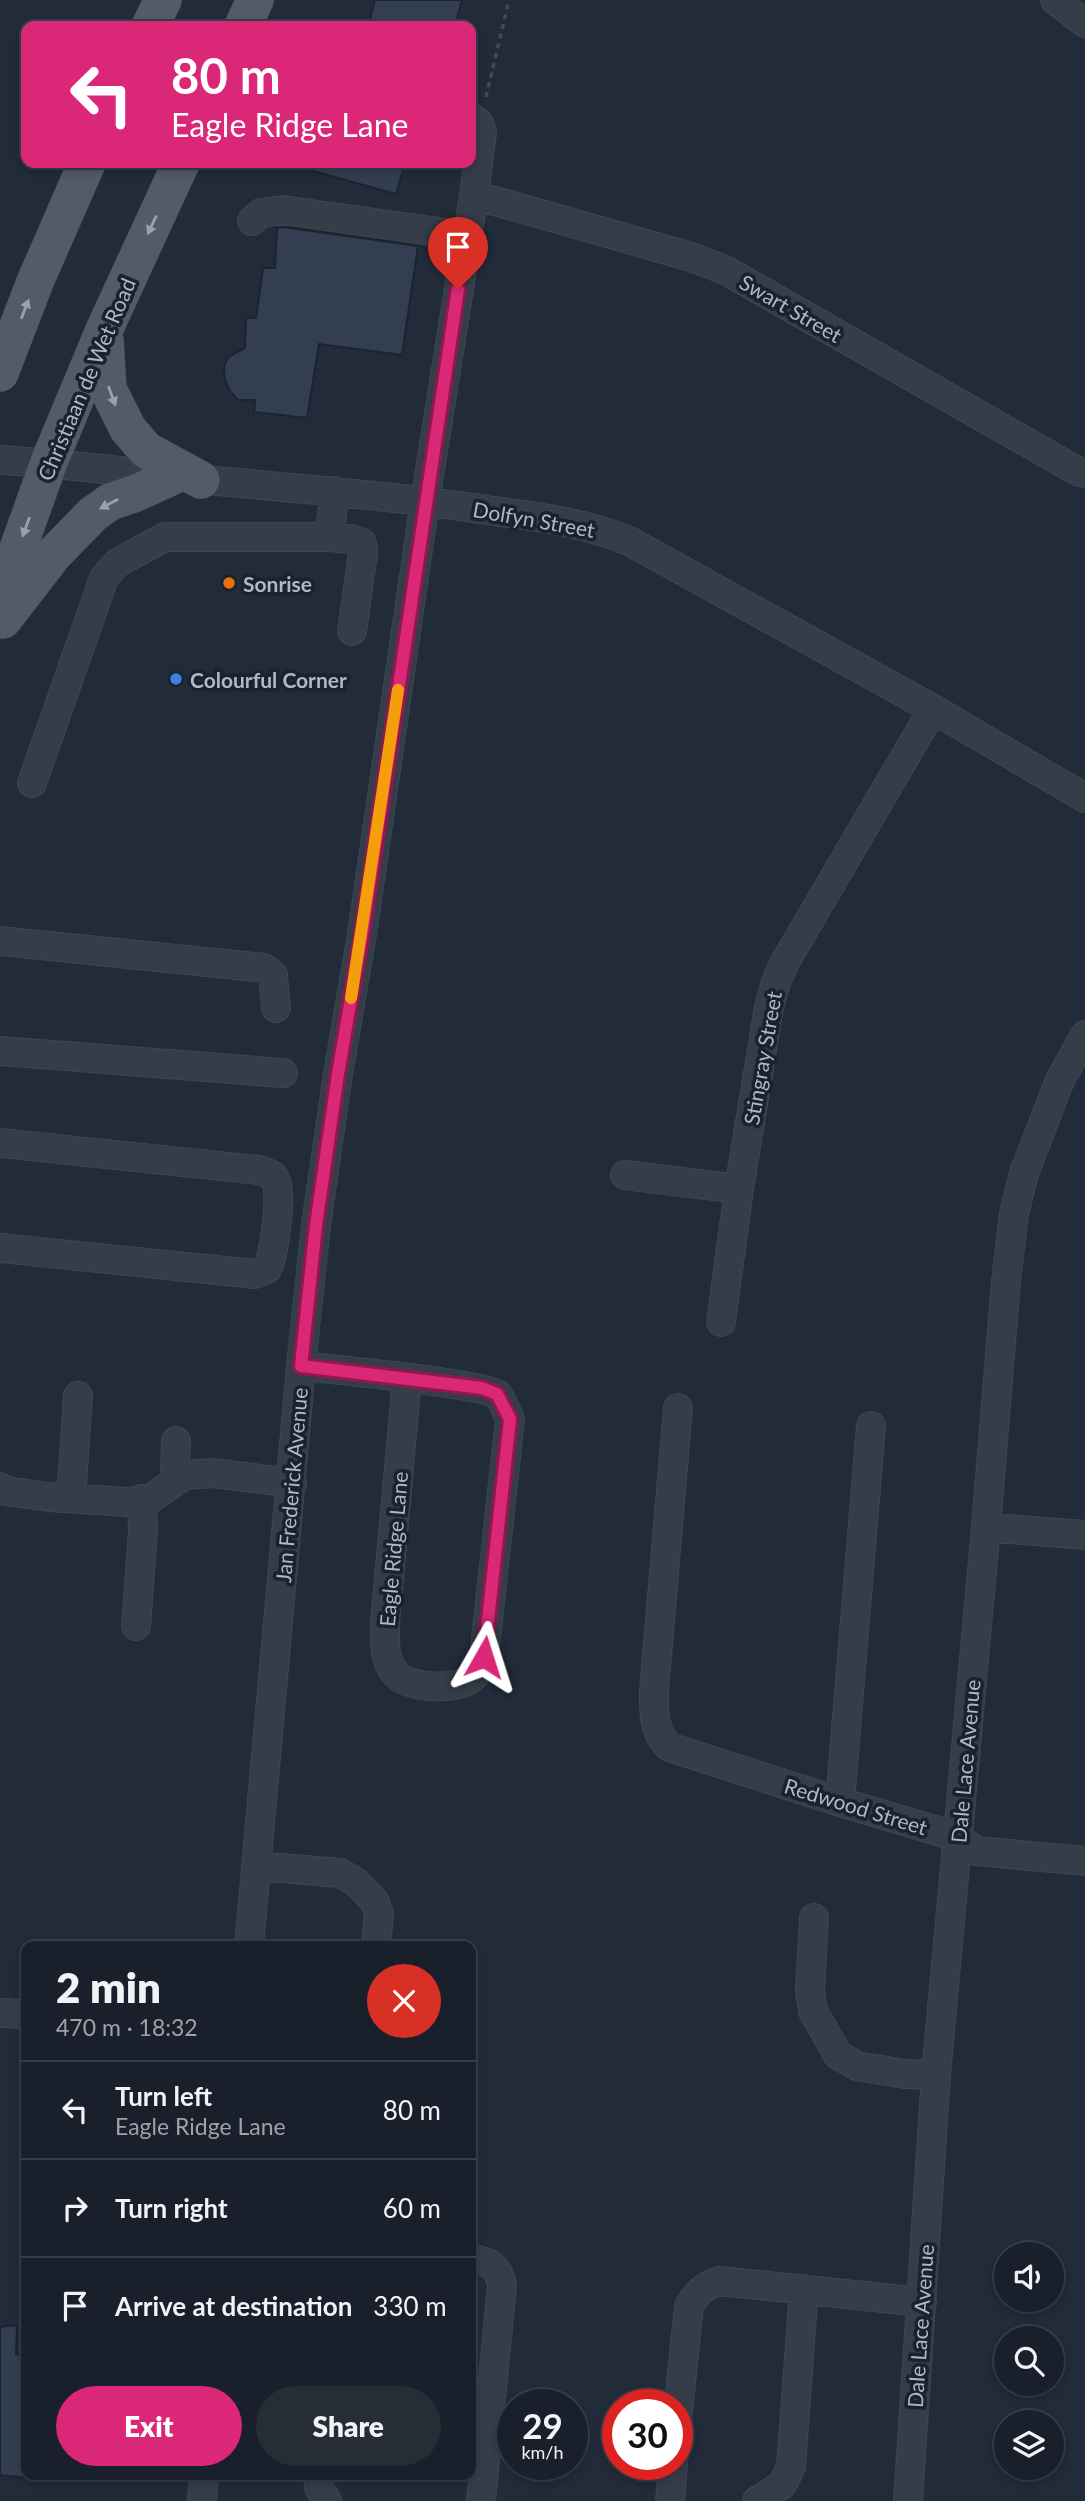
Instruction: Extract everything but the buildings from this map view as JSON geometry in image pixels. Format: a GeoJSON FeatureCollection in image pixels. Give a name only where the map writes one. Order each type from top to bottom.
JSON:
{"type":"FeatureCollection","features":[{"type":"Feature","properties":{"kind":"main road"},"geometry":{"type":"LineString","coordinates":[[152,21],[163,0]]}},
{"type":"Feature","properties":{"kind":"main road"},"geometry":{"type":"LineString","coordinates":[[245,21],[255,0]]}},
{"type":"Feature","properties":{"kind":"main road"},"geometry":{"type":"LineString","coordinates":[[0,373],[35,282],[85,168]]}},
{"type":"Feature","properties":{"kind":"main road","name":"Christiaan de Wet Road"},"geometry":{"type":"LineString","coordinates":[[0,599],[48,463],[105,328],[179,168]]}},
{"type":"Feature","properties":{"kind":"main road"},"geometry":{"type":"LineString","coordinates":[[105,328],[108,389],[128,429],[146,450],[186,478]]}},
{"type":"Feature","properties":{"kind":"main road"},"geometry":{"type":"LineString","coordinates":[[0,624],[54,554],[93,514],[110,502],[186,478]]}},
{"type":"Feature","properties":{"kind":"street"},"geometry":{"type":"LineString","coordinates":[[145,21],[153,0]]}},
{"type":"Feature","properties":{"kind":"street"},"geometry":{"type":"LineString","coordinates":[[1055,0],[1085,23]]}},
{"type":"Feature","properties":{"kind":"street","name":"Jan Frederick Avenue"},"geometry":{"type":"LineString","coordinates":[[250,1941],[316,1225],[474,195],[482,133],[476,122]]}},
{"type":"Feature","properties":{"kind":"street","name":"Swart Street"},"geometry":{"type":"LineString","coordinates":[[474,195],[691,257],[724,270],[1085,473]]}},
{"type":"Feature","properties":{"kind":"street"},"geometry":{"type":"LineString","coordinates":[[252,221],[261,213],[282,210],[467,236]]}},
{"type":"Feature","properties":{"kind":"street","name":"Dolfyn Street"},"geometry":{"type":"LineString","coordinates":[[0,460],[425,501],[565,521],[604,530],[631,542],[933,709],[1085,798]]}},
{"type":"Feature","properties":{"kind":"street"},"geometry":{"type":"LineString","coordinates":[[329,537],[335,491]]}},
{"type":"Feature","properties":{"kind":"street"},"geometry":{"type":"LineString","coordinates":[[32,783],[104,578],[117,563],[165,537],[329,537],[362,543],[363,553],[352,631]]}},
{"type":"Feature","properties":{"kind":"street","name":"Stingray Street"},"geometry":{"type":"LineString","coordinates":[[722,1322],[739,1189],[769,1007],[776,982],[785,962],[933,709]]}},
{"type":"Feature","properties":{"kind":"street"},"geometry":{"type":"LineString","coordinates":[[0,941],[264,968],[273,975],[276,1007]]}},
{"type":"Feature","properties":{"kind":"street","name":"Dale Lace Avenue"},"geometry":{"type":"LineString","coordinates":[[908,2501],[936,2075],[1014,1214],[1037,1135],[1060,1080],[1085,1035]]}},
{"type":"Feature","properties":{"kind":"street"},"geometry":{"type":"LineString","coordinates":[[0,1051],[283,1073]]}},
{"type":"Feature","properties":{"kind":"street"},"geometry":{"type":"LineString","coordinates":[[0,1143],[258,1170],[276,1179],[279,1192],[272,1254],[267,1269],[262,1272],[0,1248]]}},
{"type":"Feature","properties":{"kind":"street"},"geometry":{"type":"LineString","coordinates":[[625,1175],[739,1189]]}},
{"type":"Feature","properties":{"kind":"street","name":"Eagle Ridge Lane"},"geometry":{"type":"LineString","coordinates":[[301,1366],[482,1388],[497,1394],[510,1419],[484,1657],[473,1677],[454,1685],[430,1686],[411,1682],[396,1675],[386,1654],[385,1622],[407,1379]]}},
{"type":"Feature","properties":{"kind":"street"},"geometry":{"type":"LineString","coordinates":[[71,1498],[78,1396]]}},
{"type":"Feature","properties":{"kind":"street","name":"Redwood Street"},"geometry":{"type":"LineString","coordinates":[[678,1408],[654,1690],[656,1728],[661,1739],[669,1747],[958,1837],[976,1851],[1085,1861]]}},
{"type":"Feature","properties":{"kind":"street"},"geometry":{"type":"LineString","coordinates":[[840,1802],[871,1426]]}},
{"type":"Feature","properties":{"kind":"street"},"geometry":{"type":"LineString","coordinates":[[176,1441],[177,1480]]}},
{"type":"Feature","properties":{"kind":"street"},"geometry":{"type":"LineString","coordinates":[[0,1487],[17,1492],[127,1502],[150,1499],[185,1475],[213,1473],[292,1483]]}},
{"type":"Feature","properties":{"kind":"street"},"geometry":{"type":"LineString","coordinates":[[135,1626],[143,1531],[142,1499]]}},
{"type":"Feature","properties":{"kind":"street"},"geometry":{"type":"LineString","coordinates":[[986,1527],[1085,1535]]}},
{"type":"Feature","properties":{"kind":"street"},"geometry":{"type":"LineString","coordinates":[[257,1866],[340,1873],[356,1882],[375,1902],[379,1915],[376,1941]]}},
{"type":"Feature","properties":{"kind":"street"},"geometry":{"type":"LineString","coordinates":[[814,1918],[810,1991],[813,2011],[838,2055],[856,2066],[905,2074],[936,2075]]}},
{"type":"Feature","properties":{"kind":"street"},"geometry":{"type":"LineString","coordinates":[[0,2013],[21,2014]]}},
{"type":"Feature","properties":{"kind":"street"},"geometry":{"type":"LineString","coordinates":[[476,2260],[494,2265],[500,2273],[502,2286],[481,2501]]}},
{"type":"Feature","properties":{"kind":"street"},"geometry":{"type":"LineString","coordinates":[[680,2389],[689,2306],[696,2294],[719,2281],[922,2302]]}},
{"type":"Feature","properties":{"kind":"street"},"geometry":{"type":"LineString","coordinates":[[757,2501],[782,2485],[790,2467],[804,2290]]}},
{"type":"Feature","properties":{"kind":"street"},"geometry":{"type":"LineString","coordinates":[[202,2501],[204,2480]]}},
{"type":"Feature","properties":{"kind":"street"},"geometry":{"type":"LineString","coordinates":[[318,2480],[318,2487],[327,2501]]}},
{"type":"Feature","properties":{"kind":"street"},"geometry":{"type":"LineString","coordinates":[[670,2501],[672,2480]]}},
{"type":"Feature","properties":{"kind":"path"},"geometry":{"type":"LineString","coordinates":[[476,116],[509,0]]}},
{"type":"Feature","properties":{"kind":"slow traffic"},"geometry":{"type":"LineString","coordinates":[[351,998],[398,690]]}},
{"type":"Feature","properties":{"kind":"place","name":"Sonrise"},"geometry":{"type":"Point","coordinates":[229,583]}},
{"type":"Feature","properties":{"kind":"place","name":"Colourful Corner"},"geometry":{"type":"Point","coordinates":[176,679]}},
{"type":"Feature","properties":{"kind":"route"},"geometry":{"type":"LineString","coordinates":[[458,289],[362,934],[338,1074],[316,1225],[301,1366],[482,1388],[497,1394],[510,1419],[484,1657]]}}]}
